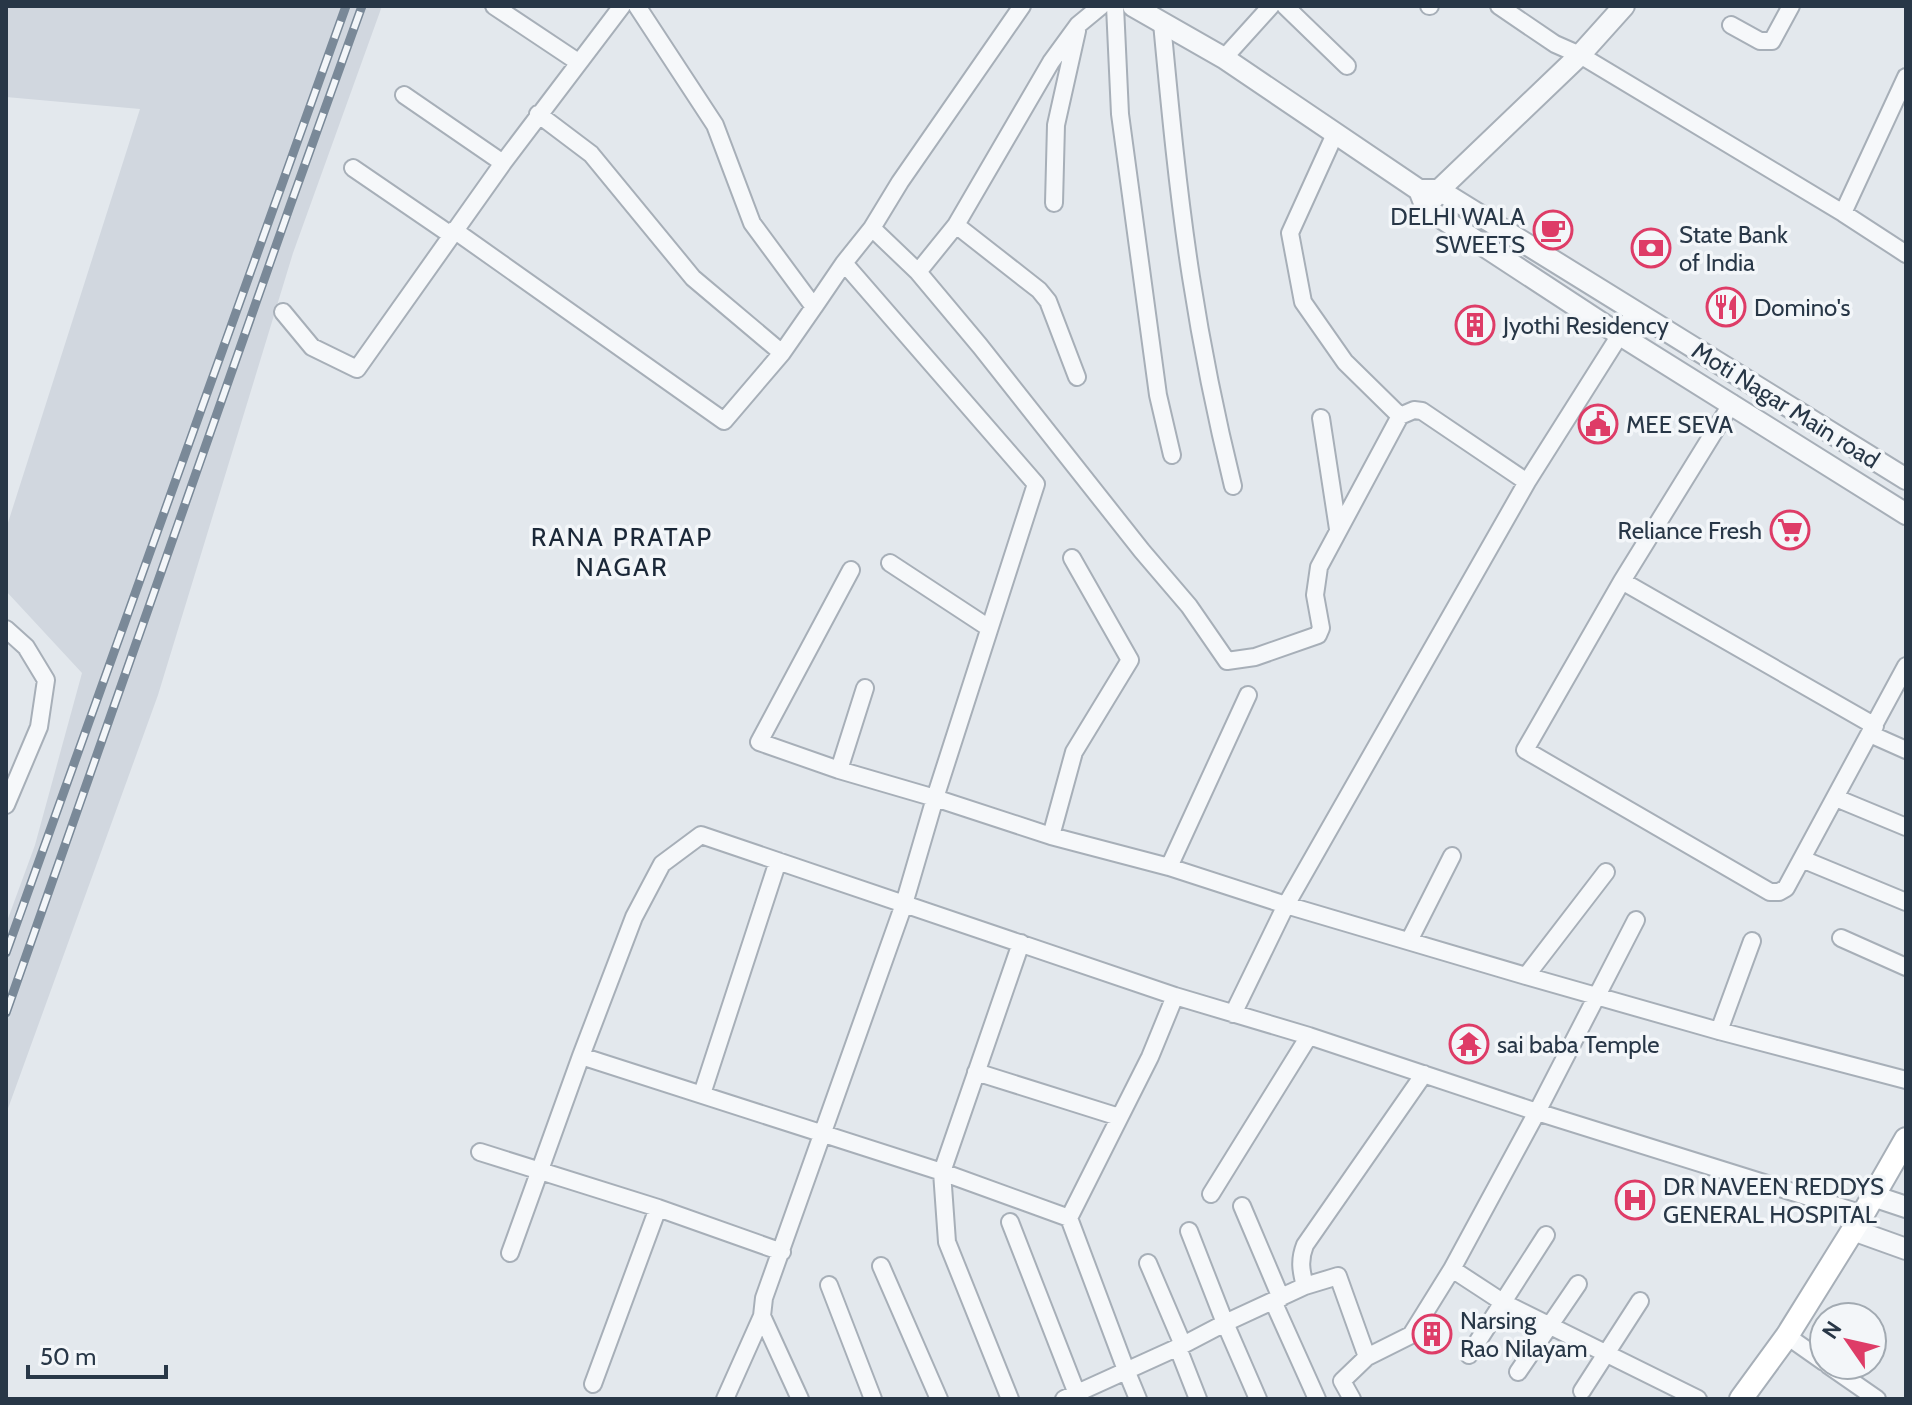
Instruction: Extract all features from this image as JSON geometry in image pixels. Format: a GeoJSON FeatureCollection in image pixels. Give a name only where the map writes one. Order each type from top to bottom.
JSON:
{"type":"FeatureCollection","features":[{"type":"Feature","properties":{"kind":"main road"},"geometry":{"type":"LineString","coordinates":[[1741,1399],[1787,1336],[1906,1139]]}},
{"type":"Feature","properties":{"kind":"street"},"geometry":{"type":"LineString","coordinates":[[494,6],[578,62]]}},
{"type":"Feature","properties":{"kind":"street"},"geometry":{"type":"LineString","coordinates":[[283,312],[312,347],[357,369],[538,114],[622,6]]}},
{"type":"Feature","properties":{"kind":"street"},"geometry":{"type":"LineString","coordinates":[[637,6],[715,125],[752,223],[814,307]]}},
{"type":"Feature","properties":{"kind":"street"},"geometry":{"type":"LineString","coordinates":[[353,168],[452,232],[724,421],[782,353],[872,228],[900,182],[1022,6]]}},
{"type":"Feature","properties":{"kind":"street"},"geometry":{"type":"LineString","coordinates":[[918,272],[956,225],[1051,62],[1078,25],[1101,6]]}},
{"type":"Feature","properties":{"kind":"street"},"geometry":{"type":"LineString","coordinates":[[1115,6],[1120,114],[1158,395],[1172,455]]}},
{"type":"Feature","properties":{"kind":"street","name":"Moti Nagar Main road"},"geometry":{"type":"LineString","coordinates":[[1133,6],[1224,58],[1428,196],[1620,335],[1906,514]]}},
{"type":"Feature","properties":{"kind":"street"},"geometry":{"type":"LineString","coordinates":[[1224,58],[1271,6]]}},
{"type":"Feature","properties":{"kind":"street"},"geometry":{"type":"LineString","coordinates":[[1285,6],[1347,66]]}},
{"type":"Feature","properties":{"kind":"street"},"geometry":{"type":"LineString","coordinates":[[1499,6],[1555,44],[1580,55],[1906,254]]}},
{"type":"Feature","properties":{"kind":"street"},"geometry":{"type":"LineString","coordinates":[[1428,196],[1580,55],[1624,6]]}},
{"type":"Feature","properties":{"kind":"street"},"geometry":{"type":"LineString","coordinates":[[1731,25],[1760,41],[1772,41],[1791,6]]}},
{"type":"Feature","properties":{"kind":"street"},"geometry":{"type":"LineString","coordinates":[[1162,23],[1191,275],[1211,395],[1233,486]]}},
{"type":"Feature","properties":{"kind":"street"},"geometry":{"type":"LineString","coordinates":[[1054,203],[1056,125],[1078,25]]}},
{"type":"Feature","properties":{"kind":"street"},"geometry":{"type":"LineString","coordinates":[[1843,213],[1906,77]]}},
{"type":"Feature","properties":{"kind":"street"},"geometry":{"type":"LineString","coordinates":[[404,95],[503,163]]}},
{"type":"Feature","properties":{"kind":"street"},"geometry":{"type":"LineString","coordinates":[[538,114],[591,154],[693,278],[782,353]]}},
{"type":"Feature","properties":{"kind":"street"},"geometry":{"type":"LineString","coordinates":[[1335,134],[1290,233],[1303,302],[1345,362],[1400,416]]}},
{"type":"Feature","properties":{"kind":"street","name":"Moti Nagar Main road"},"geometry":{"type":"LineString","coordinates":[[1428,196],[1635,311],[1906,479]]}},
{"type":"Feature","properties":{"kind":"street"},"geometry":{"type":"LineString","coordinates":[[956,225],[1039,290],[1048,301],[1077,377]]}},
{"type":"Feature","properties":{"kind":"street"},"geometry":{"type":"LineString","coordinates":[[872,228],[918,272],[980,346],[1124,529],[1189,606],[1227,661],[1255,657],[1318,635],[1321,628],[1315,595],[1319,567],[1400,416],[1414,410],[1422,411],[1527,482]]}},
{"type":"Feature","properties":{"kind":"street"},"geometry":{"type":"LineString","coordinates":[[725,1399],[762,1316],[764,1298],[904,904],[1036,484],[844,263]]}},
{"type":"Feature","properties":{"kind":"street"},"geometry":{"type":"LineString","coordinates":[[1233,1014],[1286,905],[1527,482],[1635,311]]}},
{"type":"Feature","properties":{"kind":"street"},"geometry":{"type":"LineString","coordinates":[[1732,403],[1622,581],[1525,750],[1770,892],[1779,892],[1786,888],[1906,666]]}},
{"type":"Feature","properties":{"kind":"street"},"geometry":{"type":"LineString","coordinates":[[1321,418],[1338,529]]}},
{"type":"Feature","properties":{"kind":"street"},"geometry":{"type":"LineString","coordinates":[[1051,836],[1074,752],[1130,660],[1072,558]]}},
{"type":"Feature","properties":{"kind":"street"},"geometry":{"type":"LineString","coordinates":[[890,563],[989,628]]}},
{"type":"Feature","properties":{"kind":"street"},"geometry":{"type":"LineString","coordinates":[[851,570],[759,742],[1051,836],[1169,867],[1526,976],[1906,1080]]}},
{"type":"Feature","properties":{"kind":"street"},"geometry":{"type":"LineString","coordinates":[[1622,581],[1906,750]]}},
{"type":"Feature","properties":{"kind":"street"},"geometry":{"type":"LineString","coordinates":[[6,629],[26,647],[46,680],[39,727],[6,805]]}},
{"type":"Feature","properties":{"kind":"street"},"geometry":{"type":"LineString","coordinates":[[839,770],[865,688]]}},
{"type":"Feature","properties":{"kind":"street"},"geometry":{"type":"LineString","coordinates":[[1169,867],[1248,695]]}},
{"type":"Feature","properties":{"kind":"street"},"geometry":{"type":"LineString","coordinates":[[1836,798],[1906,827]]}},
{"type":"Feature","properties":{"kind":"street"},"geometry":{"type":"LineString","coordinates":[[510,1253],[634,917],[662,864],[701,835],[1175,996],[1863,1213],[1906,1249]]}},
{"type":"Feature","properties":{"kind":"street"},"geometry":{"type":"LineString","coordinates":[[1409,941],[1452,856]]}},
{"type":"Feature","properties":{"kind":"street"},"geometry":{"type":"LineString","coordinates":[[1802,859],[1906,902]]}},
{"type":"Feature","properties":{"kind":"street"},"geometry":{"type":"LineString","coordinates":[[702,1094],[778,861]]}},
{"type":"Feature","properties":{"kind":"street"},"geometry":{"type":"LineString","coordinates":[[1526,976],[1606,872]]}},
{"type":"Feature","properties":{"kind":"street"},"geometry":{"type":"LineString","coordinates":[[1352,1399],[1342,1381],[1367,1357],[1411,1335],[1452,1269],[1636,920]]}},
{"type":"Feature","properties":{"kind":"street"},"geometry":{"type":"LineString","coordinates":[[1841,938],[1906,967]]}},
{"type":"Feature","properties":{"kind":"street"},"geometry":{"type":"LineString","coordinates":[[1719,1031],[1752,941]]}},
{"type":"Feature","properties":{"kind":"street"},"geometry":{"type":"LineString","coordinates":[[1010,1399],[947,1242],[942,1172],[1021,943]]}},
{"type":"Feature","properties":{"kind":"street"},"geometry":{"type":"LineString","coordinates":[[1138,1399],[1069,1218],[1150,1057],[1175,996]]}},
{"type":"Feature","properties":{"kind":"street"},"geometry":{"type":"LineString","coordinates":[[1211,1194],[1309,1036]]}},
{"type":"Feature","properties":{"kind":"street"},"geometry":{"type":"LineString","coordinates":[[581,1056],[942,1172],[1069,1218]]}},
{"type":"Feature","properties":{"kind":"street"},"geometry":{"type":"LineString","coordinates":[[976,1072],[1119,1117]]}},
{"type":"Feature","properties":{"kind":"street"},"geometry":{"type":"LineString","coordinates":[[1305,1286],[1301,1256],[1305,1245],[1424,1074]]}},
{"type":"Feature","properties":{"kind":"street"},"geometry":{"type":"LineString","coordinates":[[480,1152],[658,1208],[782,1252]]}},
{"type":"Feature","properties":{"kind":"street"},"geometry":{"type":"LineString","coordinates":[[1242,1206],[1317,1399]]}},
{"type":"Feature","properties":{"kind":"street"},"geometry":{"type":"LineString","coordinates":[[1863,1213],[1906,1207]]}},
{"type":"Feature","properties":{"kind":"street"},"geometry":{"type":"LineString","coordinates":[[593,1384],[658,1208]]}},
{"type":"Feature","properties":{"kind":"street"},"geometry":{"type":"LineString","coordinates":[[1010,1222],[1073,1397],[1305,1286],[1338,1276],[1367,1357]]}},
{"type":"Feature","properties":{"kind":"street"},"geometry":{"type":"LineString","coordinates":[[1189,1231],[1258,1399]]}},
{"type":"Feature","properties":{"kind":"street"},"geometry":{"type":"LineString","coordinates":[[1469,1355],[1546,1235]]}},
{"type":"Feature","properties":{"kind":"street"},"geometry":{"type":"LineString","coordinates":[[1148,1263],[1198,1399]]}},
{"type":"Feature","properties":{"kind":"street"},"geometry":{"type":"LineString","coordinates":[[881,1266],[939,1399]]}},
{"type":"Feature","properties":{"kind":"street"},"geometry":{"type":"LineString","coordinates":[[1452,1269],[1504,1303],[1698,1399]]}},
{"type":"Feature","properties":{"kind":"street"},"geometry":{"type":"LineString","coordinates":[[1518,1372],[1578,1284]]}},
{"type":"Feature","properties":{"kind":"street"},"geometry":{"type":"LineString","coordinates":[[829,1285],[873,1399]]}},
{"type":"Feature","properties":{"kind":"street"},"geometry":{"type":"LineString","coordinates":[[1582,1391],[1640,1301]]}},
{"type":"Feature","properties":{"kind":"street"},"geometry":{"type":"LineString","coordinates":[[762,1316],[800,1399]]}},
{"type":"Feature","properties":{"kind":"street"},"geometry":{"type":"LineString","coordinates":[[1787,1336],[1808,1351]]}},
{"type":"Feature","properties":{"kind":"street"},"geometry":{"type":"LineString","coordinates":[[1851,1381],[1877,1399]]}},
{"type":"Feature","properties":{"kind":"shaded area"},"geometry":{"type":"Polygon","coordinates":[[[6,6],[382,6],[293,253],[158,695],[6,1114],[6,924],[35,845],[82,673],[6,591],[6,529],[140,109],[6,97],[6,6]]]}},
{"type":"Feature","properties":{"kind":"railway"},"geometry":{"type":"LineString","coordinates":[[6,953],[346,6]]}},
{"type":"Feature","properties":{"kind":"railway"},"geometry":{"type":"LineString","coordinates":[[6,1013],[362,6]]}},
{"type":"Feature","properties":{"kind":"place","name":"DELHI WALA SWEETS"},"geometry":{"type":"Point","coordinates":[1553,230]}},
{"type":"Feature","properties":{"kind":"place","name":"State Bank of India"},"geometry":{"type":"Point","coordinates":[1651,248]}},
{"type":"Feature","properties":{"kind":"place","name":"Domino's"},"geometry":{"type":"Point","coordinates":[1726,307]}},
{"type":"Feature","properties":{"kind":"place","name":"Jyothi Residency"},"geometry":{"type":"Point","coordinates":[1475,325]}},
{"type":"Feature","properties":{"kind":"place","name":"MEE SEVA"},"geometry":{"type":"Point","coordinates":[1598,424]}},
{"type":"Feature","properties":{"kind":"place","name":"Reliance Fresh"},"geometry":{"type":"Point","coordinates":[1790,530]}},
{"type":"Feature","properties":{"kind":"place","name":"sai baba Temple"},"geometry":{"type":"Point","coordinates":[1469,1044]}},
{"type":"Feature","properties":{"kind":"place","name":"DR NAVEEN REDDYS GENERAL HOSPITAL"},"geometry":{"type":"Point","coordinates":[1635,1200]}},
{"type":"Feature","properties":{"kind":"place","name":"Narsing Rao Nilayam"},"geometry":{"type":"Point","coordinates":[1432,1334]}},
{"type":"Feature","properties":{"kind":"district","name":"RANA PRATAP NAGAR"},"geometry":{"type":"Point","coordinates":[622,552]}}]}
